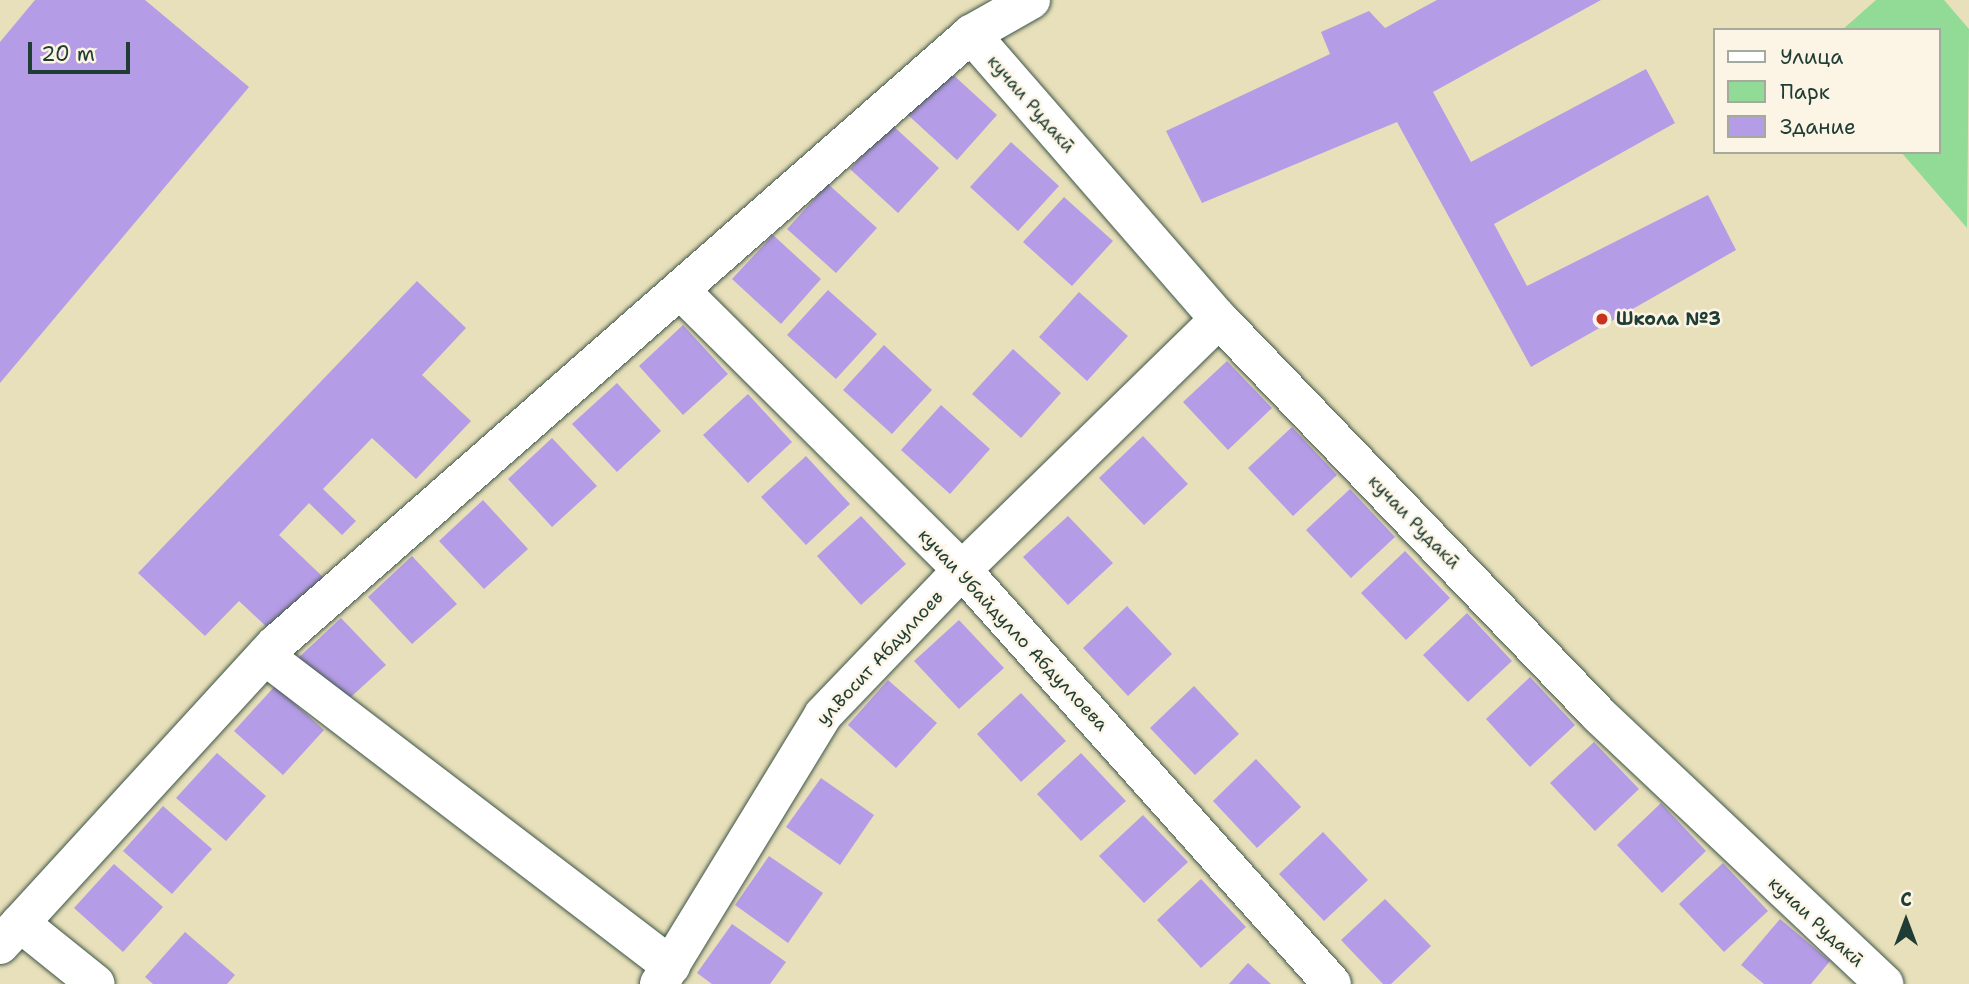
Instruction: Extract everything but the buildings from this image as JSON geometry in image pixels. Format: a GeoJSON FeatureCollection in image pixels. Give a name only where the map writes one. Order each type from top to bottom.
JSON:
{"type":"FeatureCollection","features":[{"type":"Feature","properties":{"kind":"street"},"geometry":{"type":"LineString","coordinates":[[96,984],[10,934],[265,656],[971,34],[1031,0]]}},
{"type":"Feature","properties":{"kind":"street","name":"кучаи Рудакӣ"},"geometry":{"type":"LineString","coordinates":[[971,34],[1219,319],[1599,715],[1884,984]]}},
{"type":"Feature","properties":{"kind":"street","name":"кучаи Убайдулло Абдуллоева"},"geometry":{"type":"LineString","coordinates":[[692,279],[962,570],[1332,984]]}},
{"type":"Feature","properties":{"kind":"street","name":"ул.Восит Абдуллоев"},"geometry":{"type":"LineString","coordinates":[[665,975],[823,715],[962,570],[1219,319]]}},
{"type":"Feature","properties":{"kind":"street"},"geometry":{"type":"LineString","coordinates":[[265,656],[665,975]]}},
{"type":"Feature","properties":{"kind":"green space"},"geometry":{"type":"Polygon","coordinates":[[[1876,0],[1944,0],[1969,29],[1967,228],[1903,154],[1941,154],[1941,28],[1844,28],[1876,0]]]}},
{"type":"Feature","properties":{"kind":"place","name":"Школа №3"},"geometry":{"type":"Point","coordinates":[1602,319]}}]}
